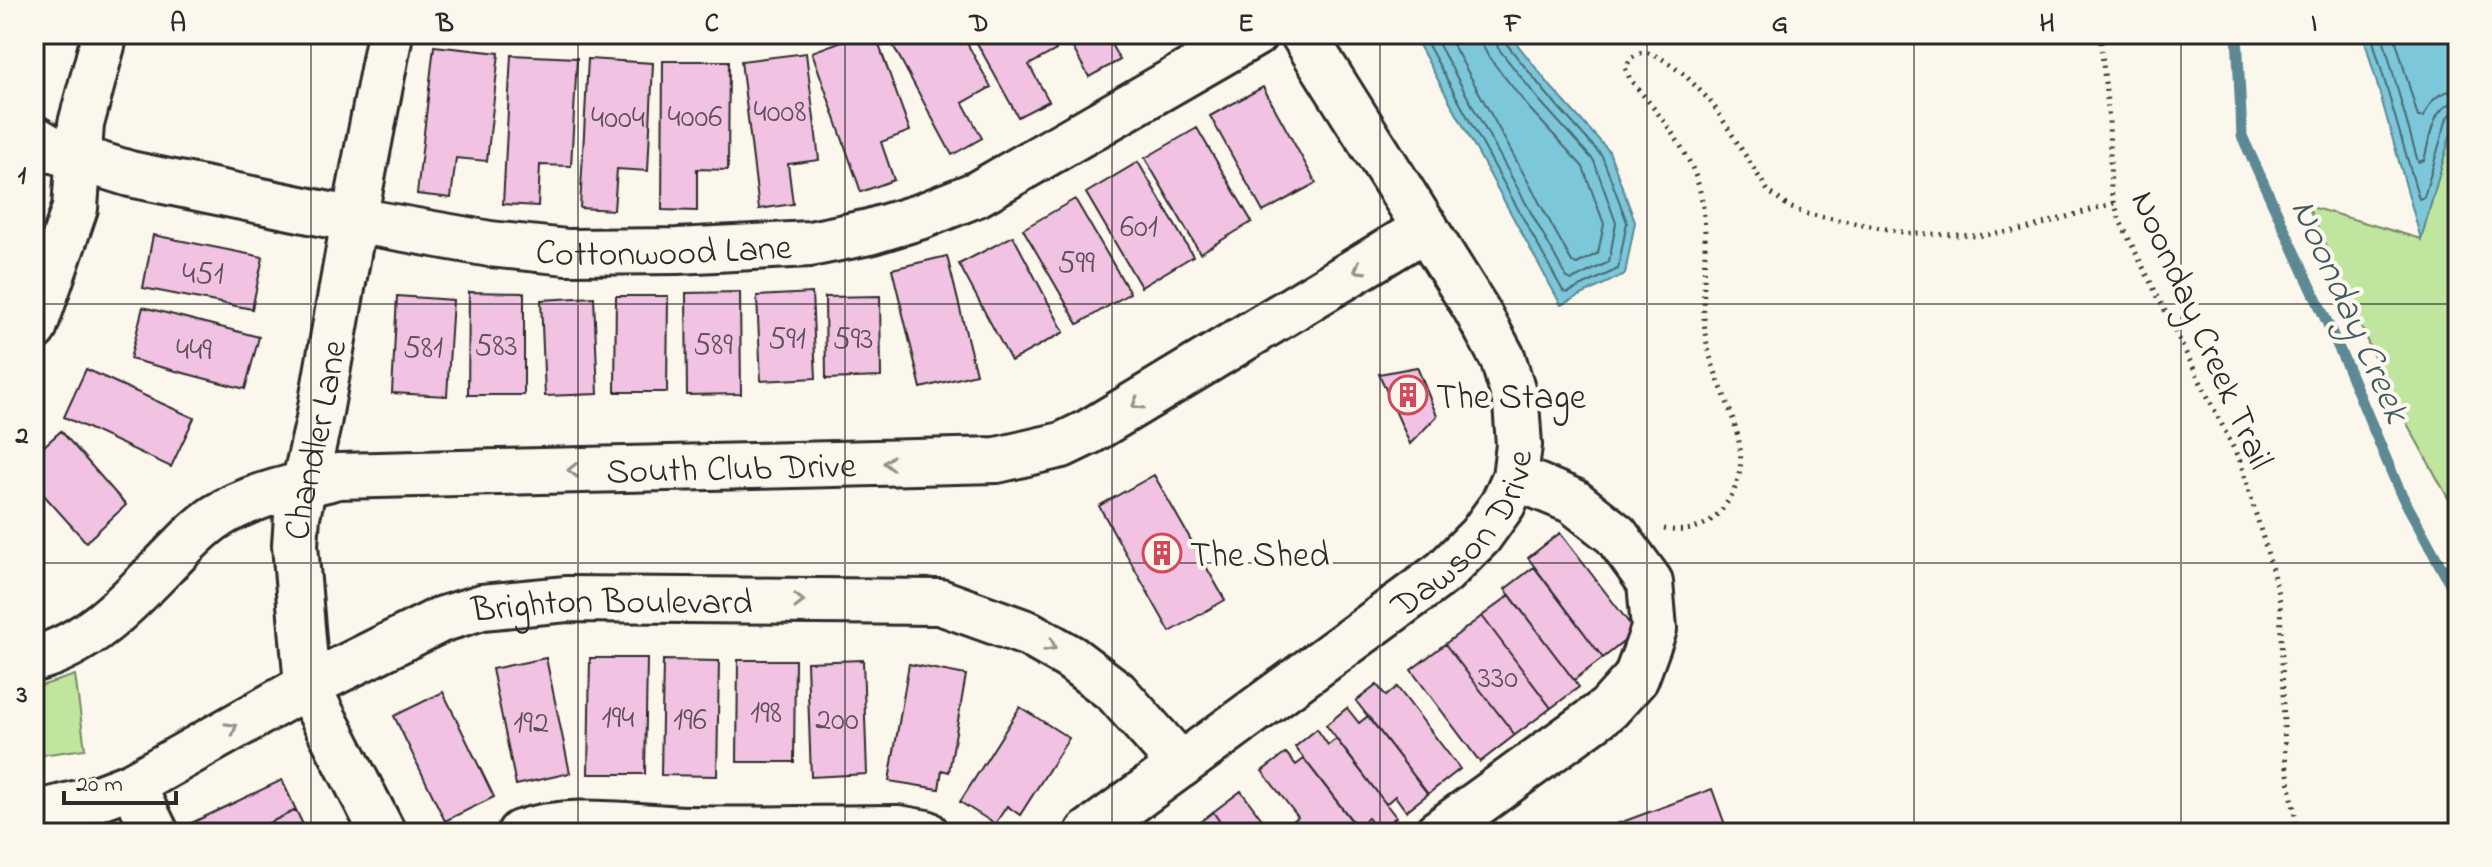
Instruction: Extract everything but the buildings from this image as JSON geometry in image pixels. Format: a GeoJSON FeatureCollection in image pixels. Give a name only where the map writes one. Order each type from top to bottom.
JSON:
{"type":"FeatureCollection","features":[{"type":"Feature","properties":{"kind":"street"},"geometry":{"type":"LineString","coordinates":[[34,328],[75,208],[81,124],[105,34]]}},
{"type":"Feature","properties":{"kind":"street","name":"Chandler Lane"},"geometry":{"type":"LineString","coordinates":[[383,833],[307,686],[295,545],[297,516],[318,424],[390,34]]}},
{"type":"Feature","properties":{"kind":"street","name":"Cottonwood Lane"},"geometry":{"type":"LineString","coordinates":[[34,138],[56,151],[130,174],[490,244],[567,252],[677,251],[810,244],[869,232],[922,216],[977,194],[1255,34]]}},
{"type":"Feature","properties":{"kind":"street","name":"Dawson Drive"},"geometry":{"type":"LineString","coordinates":[[1088,833],[1444,572],[1480,536],[1503,504],[1515,477],[1519,445],[1516,403],[1503,359],[1451,266],[1303,34]]}},
{"type":"Feature","properties":{"kind":"street","name":"South Club Drive"},"geometry":{"type":"LineString","coordinates":[[34,659],[81,639],[114,616],[188,540],[216,517],[251,499],[350,476],[997,460],[1062,445],[1089,432],[1426,228]]}},
{"type":"Feature","properties":{"kind":"street"},"geometry":{"type":"LineString","coordinates":[[1437,833],[1608,709],[1636,678],[1654,629],[1650,582],[1616,535],[1573,501],[1515,477]]}},
{"type":"Feature","properties":{"kind":"street","name":"Brighton Boulevard"},"geometry":{"type":"LineString","coordinates":[[34,814],[95,799],[132,785],[307,686],[440,620],[482,607],[567,599],[940,602],[1029,634],[1071,658],[1116,692],[1181,765]]}},
{"type":"Feature","properties":{"kind":"street"},"geometry":{"type":"LineString","coordinates":[[132,785],[156,833]]}},
{"type":"Feature","properties":{"kind":"street"},"geometry":{"type":"LineString","coordinates":[[520,833],[547,825],[583,822],[676,831],[898,828],[926,833]]}},
{"type":"Feature","properties":{"kind":"path","name":"Noonday Creek Trail"},"geometry":{"type":"LineString","coordinates":[[2100,34],[2114,203],[2133,249],[2240,461],[2280,602],[2285,756],[2298,833]]}},
{"type":"Feature","properties":{"kind":"path"},"geometry":{"type":"LineString","coordinates":[[1654,524],[1676,531],[1698,528],[1716,517],[1738,481],[1741,451],[1736,424],[1716,380],[1706,342],[1705,230],[1697,185],[1691,164],[1681,147],[1630,79],[1625,68],[1632,57],[1640,53],[1661,58],[1692,81],[1726,123],[1768,191],[1789,207],[1807,214],[1907,233],[1977,236],[2022,230],[2114,203]]}},
{"type":"Feature","properties":{"kind":"green space"},"geometry":{"type":"Polygon","coordinates":[[[2458,108],[2458,516],[2389,391],[2308,206],[2421,239],[2458,108]]]}},
{"type":"Feature","properties":{"kind":"green space"},"geometry":{"type":"Polygon","coordinates":[[[75,675],[85,749],[34,756],[34,688],[75,675]]]}},
{"type":"Feature","properties":{"kind":"water"},"geometry":{"type":"Polygon","coordinates":[[[1413,34],[1509,34],[1609,151],[1635,222],[1625,274],[1561,305],[1413,34]]]}},
{"type":"Feature","properties":{"kind":"water"},"geometry":{"type":"Polygon","coordinates":[[[2363,34],[2458,34],[2458,108],[2421,239],[2363,34]]]}},
{"type":"Feature","properties":{"kind":"waterway","name":"Noonday Creek"},"geometry":{"type":"LineString","coordinates":[[2237,34],[2242,136],[2347,366],[2400,492],[2458,598]]}},
{"type":"Feature","properties":{"kind":"place","name":"The Stage"},"geometry":{"type":"Point","coordinates":[1408,395]}},
{"type":"Feature","properties":{"kind":"place","name":"The Shed"},"geometry":{"type":"Point","coordinates":[1162,553]}}]}
